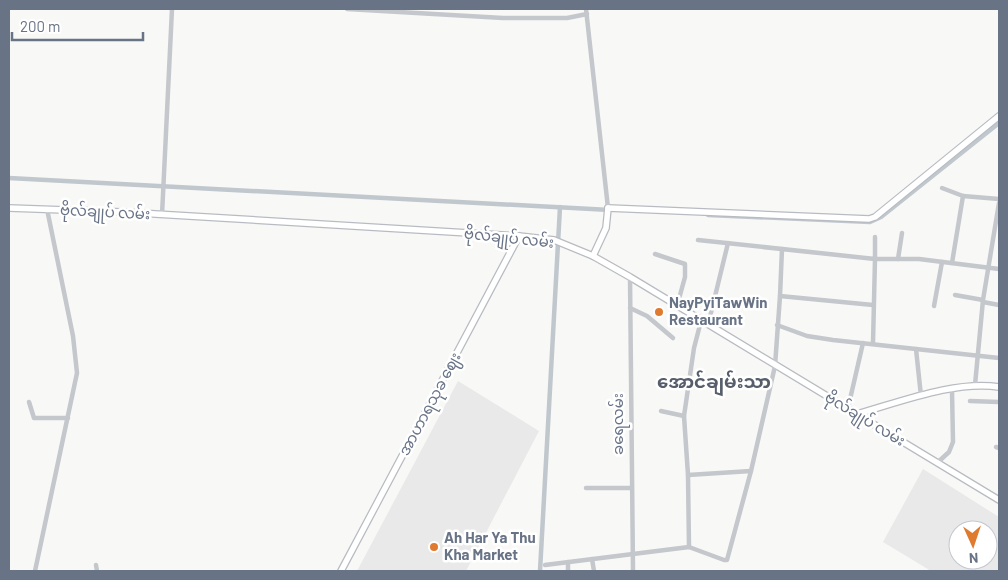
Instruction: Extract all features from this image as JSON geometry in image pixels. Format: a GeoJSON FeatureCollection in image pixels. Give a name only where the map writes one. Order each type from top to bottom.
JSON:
{"type":"FeatureCollection","features":[{"type":"Feature","properties":{"kind":"main road"},"geometry":{"type":"LineString","coordinates":[[593,256],[606,228],[609,209],[869,219],[875,217],[999,116]]}},
{"type":"Feature","properties":{"kind":"main road","name":"ဗိုလ်ချုပ် လမ်း"},"geometry":{"type":"LineString","coordinates":[[9,208],[162,215],[519,236],[554,240],[593,256],[630,277],[999,500]]}},
{"type":"Feature","properties":{"kind":"main road","name":"အာဟာရသုခ ဈေး"},"geometry":{"type":"LineString","coordinates":[[341,571],[519,236]]}},
{"type":"Feature","properties":{"kind":"main road"},"geometry":{"type":"LineString","coordinates":[[857,414],[921,396],[975,385],[999,387]]}},
{"type":"Feature","properties":{"kind":"street"},"geometry":{"type":"LineString","coordinates":[[162,215],[172,9]]}},
{"type":"Feature","properties":{"kind":"street"},"geometry":{"type":"LineString","coordinates":[[348,9],[503,18],[568,18],[587,12],[609,209]]}},
{"type":"Feature","properties":{"kind":"street"},"geometry":{"type":"LineString","coordinates":[[942,188],[963,196],[999,201],[987,267],[975,385]]}},
{"type":"Feature","properties":{"kind":"street"},"geometry":{"type":"LineString","coordinates":[[952,263],[963,196]]}},
{"type":"Feature","properties":{"kind":"street"},"geometry":{"type":"LineString","coordinates":[[35,571],[76,380],[77,365],[62,277],[47,209]]}},
{"type":"Feature","properties":{"kind":"street"},"geometry":{"type":"LineString","coordinates":[[898,259],[902,233]]}},
{"type":"Feature","properties":{"kind":"street"},"geometry":{"type":"LineString","coordinates":[[872,343],[875,237]]}},
{"type":"Feature","properties":{"kind":"street"},"geometry":{"type":"LineString","coordinates":[[698,240],[875,259],[942,262],[999,269]]}},
{"type":"Feature","properties":{"kind":"street"},"geometry":{"type":"LineString","coordinates":[[708,325],[728,243]]}},
{"type":"Feature","properties":{"kind":"street"},"geometry":{"type":"LineString","coordinates":[[545,565],[689,547],[727,560],[751,471],[775,366],[782,249]]}},
{"type":"Feature","properties":{"kind":"street"},"geometry":{"type":"LineString","coordinates":[[655,254],[685,264],[685,278],[677,306]]}},
{"type":"Feature","properties":{"kind":"street"},"geometry":{"type":"LineString","coordinates":[[934,306],[942,262]]}},
{"type":"Feature","properties":{"kind":"street","name":"ခရေလမ်း"},"geometry":{"type":"LineString","coordinates":[[630,277],[633,571]]}},
{"type":"Feature","properties":{"kind":"street"},"geometry":{"type":"LineString","coordinates":[[955,295],[999,305]]}},
{"type":"Feature","properties":{"kind":"street"},"geometry":{"type":"LineString","coordinates":[[780,296],[873,304]]}},
{"type":"Feature","properties":{"kind":"street"},"geometry":{"type":"LineString","coordinates":[[630,308],[647,316],[673,338]]}},
{"type":"Feature","properties":{"kind":"street"},"geometry":{"type":"LineString","coordinates":[[689,547],[688,475],[684,416],[694,348],[701,321]]}},
{"type":"Feature","properties":{"kind":"street"},"geometry":{"type":"LineString","coordinates":[[777,325],[807,336],[999,358]]}},
{"type":"Feature","properties":{"kind":"street"},"geometry":{"type":"LineString","coordinates":[[848,408],[863,343]]}},
{"type":"Feature","properties":{"kind":"street"},"geometry":{"type":"LineString","coordinates":[[916,349],[921,396]]}},
{"type":"Feature","properties":{"kind":"street"},"geometry":{"type":"LineString","coordinates":[[937,463],[948,452],[953,442],[952,390]]}},
{"type":"Feature","properties":{"kind":"street"},"geometry":{"type":"LineString","coordinates":[[29,402],[34,418],[68,418]]}},
{"type":"Feature","properties":{"kind":"street"},"geometry":{"type":"LineString","coordinates":[[970,402],[999,402]]}},
{"type":"Feature","properties":{"kind":"street"},"geometry":{"type":"LineString","coordinates":[[661,411],[684,416]]}},
{"type":"Feature","properties":{"kind":"street"},"geometry":{"type":"LineString","coordinates":[[688,475],[751,471]]}},
{"type":"Feature","properties":{"kind":"street"},"geometry":{"type":"LineString","coordinates":[[586,488],[631,488]]}},
{"type":"Feature","properties":{"kind":"street"},"geometry":{"type":"LineString","coordinates":[[592,559],[594,571]]}},
{"type":"Feature","properties":{"kind":"street"},"geometry":{"type":"LineString","coordinates":[[568,562],[568,571]]}},
{"type":"Feature","properties":{"kind":"street"},"geometry":{"type":"LineString","coordinates":[[96,565],[97,571]]}},
{"type":"Feature","properties":{"kind":"shaded area","name":"Ah Har Ya Thu Kha Market"},"geometry":{"type":"Polygon","coordinates":[[[458,381],[539,431],[466,571],[357,571],[458,381]]]}},
{"type":"Feature","properties":{"kind":"shaded area"},"geometry":{"type":"Polygon","coordinates":[[[923,469],[999,517],[999,571],[931,571],[883,542],[923,469]]]}},
{"type":"Feature","properties":{"kind":"waterway"},"geometry":{"type":"LineString","coordinates":[[708,215],[870,222],[881,217],[999,123]]}},
{"type":"Feature","properties":{"kind":"waterway"},"geometry":{"type":"LineString","coordinates":[[9,178],[610,210]]}},
{"type":"Feature","properties":{"kind":"waterway"},"geometry":{"type":"LineString","coordinates":[[540,571],[560,207]]}},
{"type":"Feature","properties":{"kind":"place","name":"NayPyiTawWin Restaurant"},"geometry":{"type":"Point","coordinates":[659,312]}},
{"type":"Feature","properties":{"kind":"place","name":"Ah Har Ya Thu Kha Market"},"geometry":{"type":"Point","coordinates":[434,547]}},
{"type":"Feature","properties":{"kind":"district","name":"အောင်ချမ်းသာ"},"geometry":{"type":"Point","coordinates":[714,382]}}]}
